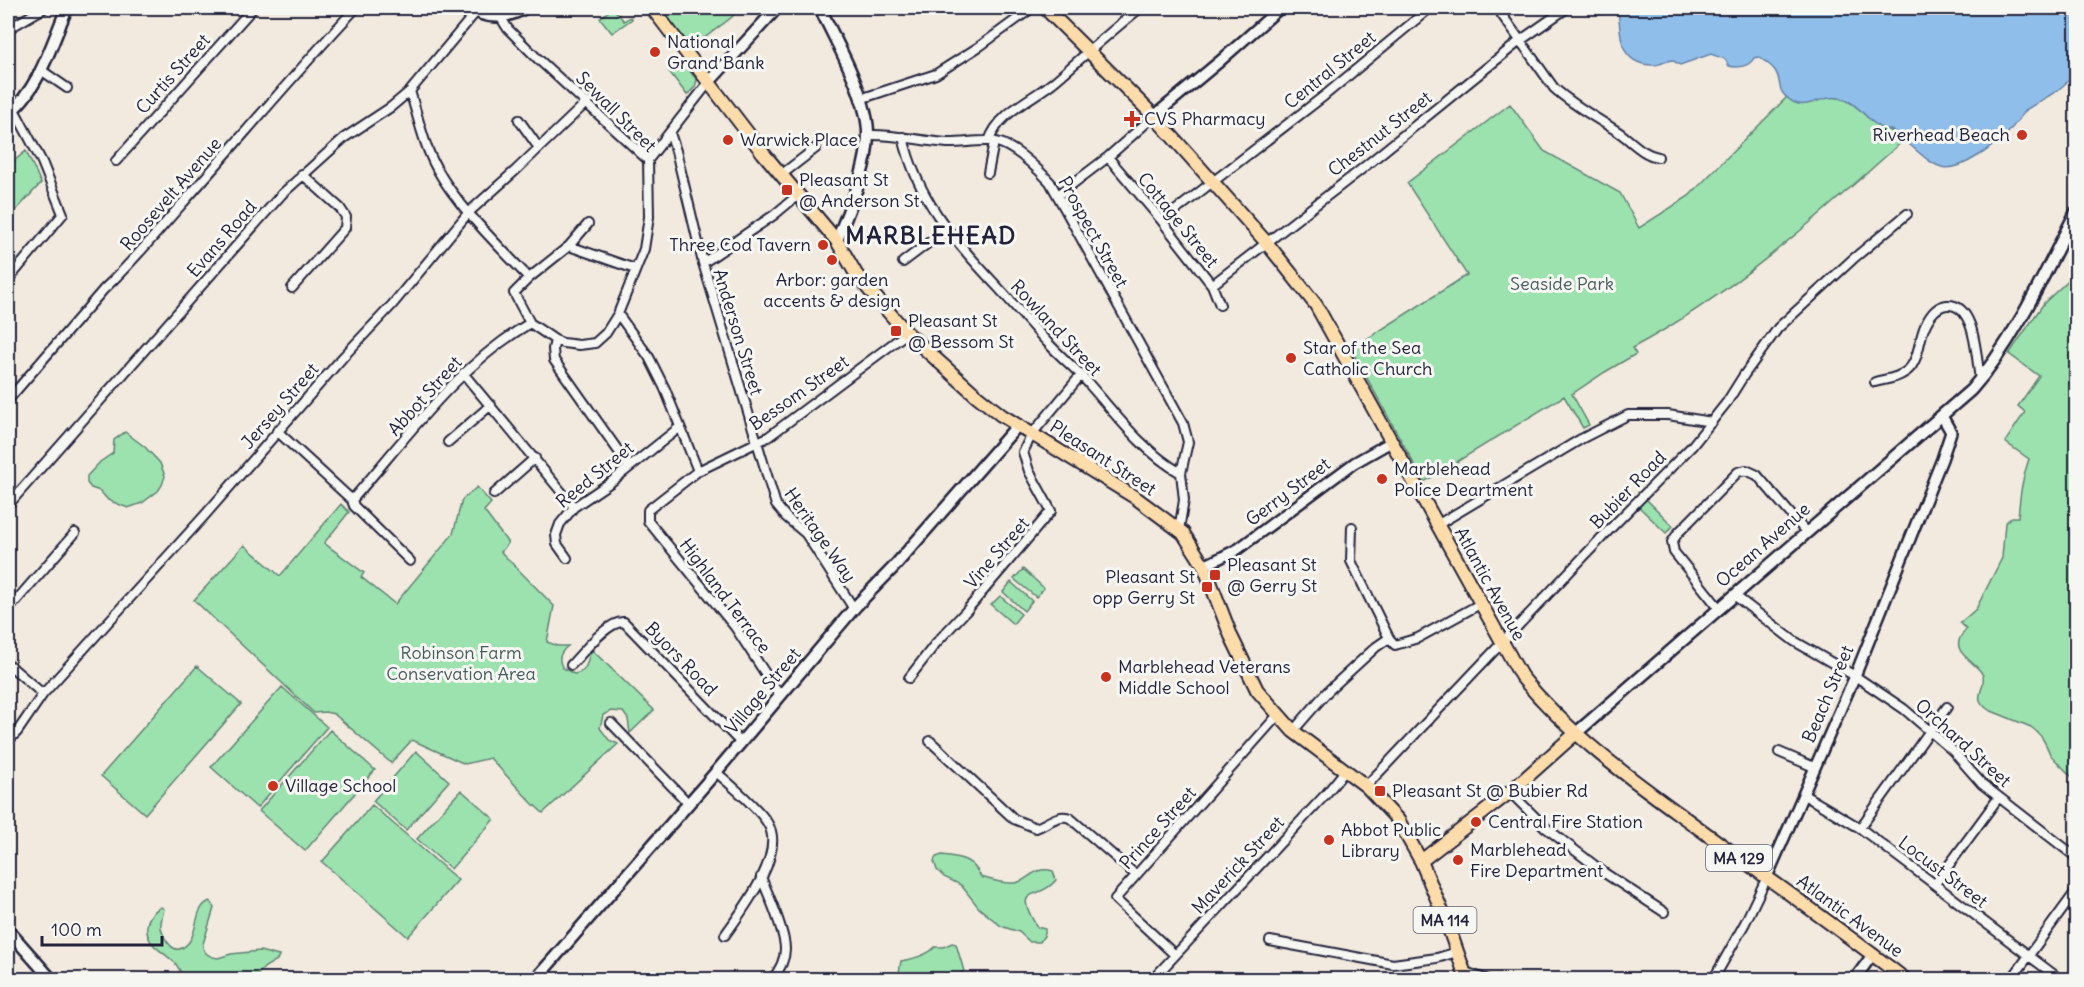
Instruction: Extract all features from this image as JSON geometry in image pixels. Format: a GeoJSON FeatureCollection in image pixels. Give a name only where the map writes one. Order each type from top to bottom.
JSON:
{"type":"FeatureCollection","features":[{"type":"Feature","properties":{"kind":"main road"},"geometry":{"type":"LineString","coordinates":[[11,111],[34,83],[67,8]]}},
{"type":"Feature","properties":{"kind":"main road"},"geometry":{"type":"LineString","coordinates":[[472,10],[501,18],[525,8]]}},
{"type":"Feature","properties":{"kind":"main road","name":"Pleasant Street"},"geometry":{"type":"LineString","coordinates":[[652,8],[782,175],[837,241],[856,274],[907,333],[976,395],[1018,425],[1136,498],[1179,530],[1203,566],[1254,685],[1293,731],[1366,786],[1398,820],[1421,861],[1466,976]]}},
{"type":"Feature","properties":{"kind":"main road"},"geometry":{"type":"LineString","coordinates":[[709,82],[777,8]]}},
{"type":"Feature","properties":{"kind":"main road"},"geometry":{"type":"LineString","coordinates":[[820,8],[839,46],[860,99],[868,135],[860,179],[837,241]]}},
{"type":"Feature","properties":{"kind":"main road","name":"Atlantic Avenue"},"geometry":{"type":"LineString","coordinates":[[1045,8],[1154,116],[1266,242],[1316,305],[1521,676],[1575,734],[1667,805],[1906,980]]}},
{"type":"Feature","properties":{"kind":"main road","name":"Ocean Avenue"},"geometry":{"type":"LineString","coordinates":[[1421,861],[1510,792],[1718,608],[1942,416],[1980,379],[1997,356],[2026,307],[2076,212]]}},
{"type":"Feature","properties":{"kind":"main road","name":"Village Street"},"geometry":{"type":"LineString","coordinates":[[535,980],[854,609],[1018,425]]}},
{"type":"Feature","properties":{"kind":"main road"},"geometry":{"type":"LineString","coordinates":[[8,930],[52,980]]}},
{"type":"Feature","properties":{"kind":"street"},"geometry":{"type":"LineString","coordinates":[[8,29],[44,8]]}},
{"type":"Feature","properties":{"kind":"street","name":"Curtis Street"},"geometry":{"type":"LineString","coordinates":[[116,161],[253,8]]}},
{"type":"Feature","properties":{"kind":"street","name":"Roosevelt Avenue"},"geometry":{"type":"LineString","coordinates":[[8,399],[284,86],[356,8]]}},
{"type":"Feature","properties":{"kind":"street"},"geometry":{"type":"LineString","coordinates":[[930,8],[937,8]]}},
{"type":"Feature","properties":{"kind":"street"},"geometry":{"type":"LineString","coordinates":[[860,99],[936,74],[980,46],[1032,8]]}},
{"type":"Feature","properties":{"kind":"street"},"geometry":{"type":"LineString","coordinates":[[988,173],[996,127],[1007,115],[1055,81],[1140,8]]}},
{"type":"Feature","properties":{"kind":"street"},"geometry":{"type":"LineString","coordinates":[[1058,195],[1108,157],[1280,8]]}},
{"type":"Feature","properties":{"kind":"street","name":"Central Street"},"geometry":{"type":"LineString","coordinates":[[1162,221],[1324,96],[1431,8]]}},
{"type":"Feature","properties":{"kind":"street"},"geometry":{"type":"LineString","coordinates":[[1497,8],[1554,87],[1574,105],[1617,131],[1638,148],[1658,157]]}},
{"type":"Feature","properties":{"kind":"street","name":"Chestnut Street"},"geometry":{"type":"LineString","coordinates":[[1212,285],[1521,40],[1567,8]]}},
{"type":"Feature","properties":{"kind":"street","name":"Evans Road"},"geometry":{"type":"LineString","coordinates":[[8,505],[282,194],[344,138],[410,92],[472,10]]}},
{"type":"Feature","properties":{"kind":"street","name":"Sewall Street"},"geometry":{"type":"LineString","coordinates":[[501,18],[508,29],[529,50],[648,160],[649,217],[644,249],[618,314],[606,333],[595,343],[563,344],[555,340]]}},
{"type":"Feature","properties":{"kind":"street"},"geometry":{"type":"LineString","coordinates":[[41,70],[67,88]]}},
{"type":"Feature","properties":{"kind":"street"},"geometry":{"type":"LineString","coordinates":[[648,160],[709,82]]}},
{"type":"Feature","properties":{"kind":"street"},"geometry":{"type":"LineString","coordinates":[[410,92],[437,170],[469,212],[529,278]]}},
{"type":"Feature","properties":{"kind":"street","name":"Jersey Street"},"geometry":{"type":"LineString","coordinates":[[8,741],[17,732],[43,694],[392,305],[469,212],[587,102]]}},
{"type":"Feature","properties":{"kind":"street"},"geometry":{"type":"LineString","coordinates":[[8,280],[63,214],[42,162],[11,111]]}},
{"type":"Feature","properties":{"kind":"street"},"geometry":{"type":"LineString","coordinates":[[519,120],[539,148]]}},
{"type":"Feature","properties":{"kind":"street","name":"Anderson Street"},"geometry":{"type":"LineString","coordinates":[[670,133],[702,263],[756,443]]}},
{"type":"Feature","properties":{"kind":"street"},"geometry":{"type":"LineString","coordinates":[[868,135],[887,134],[960,143],[992,141]]}},
{"type":"Feature","properties":{"kind":"street","name":"Rowland Street"},"geometry":{"type":"LineString","coordinates":[[903,137],[907,154],[931,207],[964,251],[1147,449],[1163,463],[1181,473]]}},
{"type":"Feature","properties":{"kind":"street","name":"Prospect Street"},"geometry":{"type":"LineString","coordinates":[[992,141],[1006,145],[1023,157],[1050,182],[1058,195],[1125,322],[1167,390],[1186,430],[1188,442],[1181,473]]}},
{"type":"Feature","properties":{"kind":"street"},"geometry":{"type":"LineString","coordinates":[[782,175],[816,148]]}},
{"type":"Feature","properties":{"kind":"street","name":"Cottage Street"},"geometry":{"type":"LineString","coordinates":[[1108,157],[1212,285],[1220,305]]}},
{"type":"Feature","properties":{"kind":"street"},"geometry":{"type":"LineString","coordinates":[[292,288],[345,228],[346,217],[340,208],[302,174]]}},
{"type":"Feature","properties":{"kind":"street","name":"Anderson Street"},"geometry":{"type":"LineString","coordinates":[[702,263],[774,215],[798,195]]}},
{"type":"Feature","properties":{"kind":"street","name":"Bubier Road"},"geometry":{"type":"LineString","coordinates":[[1366,786],[1692,446],[1712,422],[1778,328],[1853,259],[1907,214]]}},
{"type":"Feature","properties":{"kind":"street"},"geometry":{"type":"LineString","coordinates":[[588,224],[569,246],[514,293],[530,323],[555,340],[554,360],[629,466]]}},
{"type":"Feature","properties":{"kind":"street"},"geometry":{"type":"LineString","coordinates":[[903,262],[947,229]]}},
{"type":"Feature","properties":{"kind":"street"},"geometry":{"type":"LineString","coordinates":[[569,246],[635,269]]}},
{"type":"Feature","properties":{"kind":"street"},"geometry":{"type":"LineString","coordinates":[[1875,382],[1901,375],[1909,369],[1930,316],[1939,308],[1947,305],[1955,306],[1967,316],[1980,379]]}},
{"type":"Feature","properties":{"kind":"street"},"geometry":{"type":"LineString","coordinates":[[618,314],[649,357],[665,389],[698,471]]}},
{"type":"Feature","properties":{"kind":"street","name":"Abbot Street"},"geometry":{"type":"LineString","coordinates":[[352,500],[464,373],[504,338],[530,323]]}},
{"type":"Feature","properties":{"kind":"street","name":"Bessom Street"},"geometry":{"type":"LineString","coordinates":[[647,514],[651,507],[698,471],[768,436],[907,333]]}},
{"type":"Feature","properties":{"kind":"street"},"geometry":{"type":"LineString","coordinates":[[464,373],[574,507]]}},
{"type":"Feature","properties":{"kind":"street"},"geometry":{"type":"LineString","coordinates":[[1032,434],[1081,375]]}},
{"type":"Feature","properties":{"kind":"street"},"geometry":{"type":"LineString","coordinates":[[448,442],[491,405]]}},
{"type":"Feature","properties":{"kind":"street"},"geometry":{"type":"LineString","coordinates":[[1437,525],[1591,434],[1628,415],[1668,415],[1712,422]]}},
{"type":"Feature","properties":{"kind":"street","name":"Beach Street"},"geometry":{"type":"LineString","coordinates":[[1713,980],[1745,923],[1767,877],[1855,676],[1949,441],[1950,429],[1942,416]]}},
{"type":"Feature","properties":{"kind":"street","name":"Reed Street"},"geometry":{"type":"LineString","coordinates":[[567,558],[557,544],[556,535],[560,524],[574,507],[680,427]]}},
{"type":"Feature","properties":{"kind":"street"},"geometry":{"type":"LineString","coordinates":[[277,431],[352,500],[354,506],[410,561]]}},
{"type":"Feature","properties":{"kind":"street","name":"Vine Street"},"geometry":{"type":"LineString","coordinates":[[909,678],[936,643],[1051,511],[1024,459],[1023,452],[1032,434]]}},
{"type":"Feature","properties":{"kind":"street","name":"Gerry Street"},"geometry":{"type":"LineString","coordinates":[[1203,566],[1238,549],[1354,463],[1391,442]]}},
{"type":"Feature","properties":{"kind":"street","name":"Heritage Way"},"geometry":{"type":"LineString","coordinates":[[756,443],[776,505],[806,534],[854,609]]}},
{"type":"Feature","properties":{"kind":"street"},"geometry":{"type":"LineString","coordinates":[[494,494],[535,458]]}},
{"type":"Feature","properties":{"kind":"street"},"geometry":{"type":"LineString","coordinates":[[1718,608],[1674,552],[1672,542],[1678,533],[1738,472],[1746,470],[1757,475],[1806,532]]}},
{"type":"Feature","properties":{"kind":"street"},"geometry":{"type":"LineString","coordinates":[[1179,530],[1184,500],[1181,473]]}},
{"type":"Feature","properties":{"kind":"street","name":"Highland Terrace"},"geometry":{"type":"LineString","coordinates":[[647,514],[648,521],[735,627],[783,693]]}},
{"type":"Feature","properties":{"kind":"street"},"geometry":{"type":"LineString","coordinates":[[1352,527],[1351,561],[1389,638],[1395,645],[1418,638],[1480,604]]}},
{"type":"Feature","properties":{"kind":"street"},"geometry":{"type":"LineString","coordinates":[[8,610],[75,533]]}},
{"type":"Feature","properties":{"kind":"street","name":"Orchard Street"},"geometry":{"type":"LineString","coordinates":[[1734,595],[1794,641],[1855,676],[1904,709],[1953,751],[1982,784],[2076,857]]}},
{"type":"Feature","properties":{"kind":"street","name":"Byors Road"},"geometry":{"type":"LineString","coordinates":[[571,665],[608,628],[617,622],[624,622],[741,743]]}},
{"type":"Feature","properties":{"kind":"street"},"geometry":{"type":"LineString","coordinates":[[1293,731],[1327,692],[1389,638]]}},
{"type":"Feature","properties":{"kind":"street"},"geometry":{"type":"LineString","coordinates":[[8,664],[43,694]]}},
{"type":"Feature","properties":{"kind":"street"},"geometry":{"type":"LineString","coordinates":[[1860,828],[1947,707]]}},
{"type":"Feature","properties":{"kind":"street","name":"Prince Street"},"geometry":{"type":"LineString","coordinates":[[1175,955],[1115,899],[1278,715]]}},
{"type":"Feature","properties":{"kind":"street"},"geometry":{"type":"LineString","coordinates":[[610,723],[688,804]]}},
{"type":"Feature","properties":{"kind":"street"},"geometry":{"type":"LineString","coordinates":[[930,741],[1014,819],[1036,828],[1059,817],[1070,818],[1136,875]]}},
{"type":"Feature","properties":{"kind":"street"},"geometry":{"type":"LineString","coordinates":[[1779,752],[1814,767]]}},
{"type":"Feature","properties":{"kind":"street","name":"Maverick Street"},"geometry":{"type":"LineString","coordinates":[[1152,980],[1345,771]]}},
{"type":"Feature","properties":{"kind":"street"},"geometry":{"type":"LineString","coordinates":[[716,772],[763,817],[773,836],[773,844],[761,877],[747,903],[725,935]]}},
{"type":"Feature","properties":{"kind":"street"},"geometry":{"type":"LineString","coordinates":[[1510,792],[1545,827],[1603,872],[1664,912]]}},
{"type":"Feature","properties":{"kind":"street","name":"Locust Street"},"geometry":{"type":"LineString","coordinates":[[1804,795],[1860,828],[2061,980]]}},
{"type":"Feature","properties":{"kind":"street"},"geometry":{"type":"LineString","coordinates":[[1935,884],[1999,797]]}},
{"type":"Feature","properties":{"kind":"street"},"geometry":{"type":"LineString","coordinates":[[761,877],[778,922],[785,949],[778,973],[772,980]]}},
{"type":"Feature","properties":{"kind":"street"},"geometry":{"type":"LineString","coordinates":[[2011,980],[2076,891]]}},
{"type":"Feature","properties":{"kind":"street"},"geometry":{"type":"LineString","coordinates":[[1270,941],[1393,964],[1437,958],[1457,952]]}},
{"type":"Feature","properties":{"kind":"street"},"geometry":{"type":"LineString","coordinates":[[1854,980],[1873,954]]}},
{"type":"Feature","properties":{"kind":"street"},"geometry":{"type":"LineString","coordinates":[[1466,976],[1488,980]]}},
{"type":"Feature","properties":{"kind":"green space"},"geometry":{"type":"Polygon","coordinates":[[[613,8],[624,21],[630,17],[632,19],[612,33],[600,18],[613,8]]]}},
{"type":"Feature","properties":{"kind":"green space"},"geometry":{"type":"Polygon","coordinates":[[[652,8],[738,9],[732,17],[686,52],[652,8]]]}},
{"type":"Feature","properties":{"kind":"green space"},"geometry":{"type":"Polygon","coordinates":[[[677,63],[684,64],[697,80],[695,87],[687,95],[668,70],[677,63]]]}},
{"type":"Feature","properties":{"kind":"green space","name":"Seaside Park"},"geometry":{"type":"Polygon","coordinates":[[[1787,97],[1801,103],[1832,97],[1846,100],[1877,125],[1897,134],[1904,140],[1774,252],[1705,303],[1632,348],[1636,354],[1572,394],[1589,425],[1583,428],[1564,396],[1424,482],[1351,349],[1467,275],[1407,183],[1510,104],[1544,151],[1620,193],[1639,228],[1689,196],[1787,97]]]}},
{"type":"Feature","properties":{"kind":"green space"},"geometry":{"type":"Polygon","coordinates":[[[26,151],[41,183],[8,219],[8,166],[26,151]]]}},
{"type":"Feature","properties":{"kind":"green space"},"geometry":{"type":"Polygon","coordinates":[[[2076,273],[2076,781],[2051,756],[2043,739],[2035,730],[1989,710],[1983,705],[1980,697],[1983,676],[1964,656],[1959,644],[1960,637],[1967,629],[1960,623],[1976,609],[2002,558],[2005,523],[2012,517],[2018,517],[2029,459],[2005,442],[2025,412],[2018,406],[2039,376],[2009,354],[2044,303],[2076,273]]]}},
{"type":"Feature","properties":{"kind":"green space"},"geometry":{"type":"Polygon","coordinates":[[[125,432],[145,447],[160,463],[165,476],[158,491],[142,503],[128,508],[108,500],[100,491],[91,488],[87,483],[87,476],[100,462],[113,453],[114,440],[125,432]]]}},
{"type":"Feature","properties":{"kind":"green space","name":"Robinson Farm Conservation Area"},"geometry":{"type":"Polygon","coordinates":[[[477,487],[491,503],[484,511],[508,543],[501,552],[554,606],[547,642],[558,646],[568,646],[560,656],[563,668],[574,674],[583,671],[592,650],[654,710],[630,733],[628,719],[623,712],[611,711],[603,715],[600,728],[609,740],[618,744],[543,813],[490,758],[465,764],[412,740],[391,763],[334,714],[314,713],[194,600],[244,545],[280,576],[341,504],[349,512],[324,543],[364,573],[361,577],[395,604],[453,534],[462,500],[477,487]]]}},
{"type":"Feature","properties":{"kind":"green space"},"geometry":{"type":"Polygon","coordinates":[[[1645,498],[1673,526],[1666,533],[1638,506],[1645,498]]]}},
{"type":"Feature","properties":{"kind":"green space"},"geometry":{"type":"Polygon","coordinates":[[[1023,569],[1044,588],[1036,597],[1014,579],[1023,569]]]}},
{"type":"Feature","properties":{"kind":"green space"},"geometry":{"type":"Polygon","coordinates":[[[1011,582],[1032,601],[1024,611],[1003,592],[1011,582]]]}},
{"type":"Feature","properties":{"kind":"green space"},"geometry":{"type":"Polygon","coordinates":[[[1000,596],[1021,614],[1013,624],[991,605],[1000,596]]]}},
{"type":"Feature","properties":{"kind":"green space"},"geometry":{"type":"Polygon","coordinates":[[[197,666],[241,704],[145,814],[101,776],[197,666]]]}},
{"type":"Feature","properties":{"kind":"green space"},"geometry":{"type":"Polygon","coordinates":[[[282,687],[327,727],[257,808],[211,767],[282,687]]]}},
{"type":"Feature","properties":{"kind":"green space"},"geometry":{"type":"Polygon","coordinates":[[[330,730],[375,770],[305,851],[259,811],[330,730]]]}},
{"type":"Feature","properties":{"kind":"green space"},"geometry":{"type":"Polygon","coordinates":[[[416,751],[449,781],[406,830],[373,801],[416,751]]]}},
{"type":"Feature","properties":{"kind":"green space"},"geometry":{"type":"Polygon","coordinates":[[[461,790],[494,819],[451,869],[417,839],[461,790]]]}},
{"type":"Feature","properties":{"kind":"green space"},"geometry":{"type":"Polygon","coordinates":[[[372,805],[458,880],[408,937],[322,862],[372,805]]]}},
{"type":"Feature","properties":{"kind":"green space"},"geometry":{"type":"Polygon","coordinates":[[[942,855],[965,860],[974,866],[981,877],[1002,882],[1019,882],[1041,870],[1053,871],[1056,880],[1049,887],[1030,896],[1026,904],[1037,927],[1045,929],[1040,942],[1030,942],[1019,932],[1001,926],[979,908],[961,885],[944,877],[937,870],[934,861],[936,857],[942,855]]]}},
{"type":"Feature","properties":{"kind":"green space"},"geometry":{"type":"Polygon","coordinates":[[[210,901],[214,908],[203,944],[207,954],[218,958],[231,954],[260,951],[279,956],[277,960],[265,967],[253,979],[184,979],[175,963],[152,943],[147,933],[148,920],[158,909],[161,907],[164,909],[162,931],[171,946],[175,949],[182,948],[192,937],[200,910],[210,901]]]}},
{"type":"Feature","properties":{"kind":"green space"},"geometry":{"type":"Polygon","coordinates":[[[952,943],[956,944],[964,971],[950,980],[898,979],[901,961],[915,958],[935,947],[943,947],[952,943]]]}},
{"type":"Feature","properties":{"kind":"water"},"geometry":{"type":"Polygon","coordinates":[[[1618,8],[2076,8],[2076,74],[2057,91],[2027,109],[2007,134],[2000,137],[1986,151],[1964,164],[1945,168],[1930,161],[1896,133],[1874,123],[1846,100],[1831,98],[1805,104],[1793,102],[1783,94],[1774,70],[1759,57],[1746,65],[1736,67],[1729,66],[1725,59],[1711,54],[1680,65],[1672,60],[1654,65],[1642,64],[1633,60],[1623,46],[1618,8]]]}},
{"type":"Feature","properties":{"kind":"place","name":"National Grand Bank"},"geometry":{"type":"Point","coordinates":[655,52]}},
{"type":"Feature","properties":{"kind":"place","name":"CVS Pharmacy"},"geometry":{"type":"Point","coordinates":[1132,119]}},
{"type":"Feature","properties":{"kind":"place","name":"Riverhead Beach"},"geometry":{"type":"Point","coordinates":[2022,135]}},
{"type":"Feature","properties":{"kind":"place","name":"Warwick Place"},"geometry":{"type":"Point","coordinates":[728,140]}},
{"type":"Feature","properties":{"kind":"place","name":"Pleasant St @ Anderson St"},"geometry":{"type":"Point","coordinates":[787,190]}},
{"type":"Feature","properties":{"kind":"place","name":"Three Cod Tavern"},"geometry":{"type":"Point","coordinates":[823,245]}},
{"type":"Feature","properties":{"kind":"place","name":"Arbor: garden accents & design"},"geometry":{"type":"Point","coordinates":[832,260]}},
{"type":"Feature","properties":{"kind":"place","name":"Pleasant St @ Bessom St"},"geometry":{"type":"Point","coordinates":[896,331]}},
{"type":"Feature","properties":{"kind":"place","name":"Star of the Sea Catholic Church"},"geometry":{"type":"Point","coordinates":[1291,358]}},
{"type":"Feature","properties":{"kind":"place","name":"Marblehead Police Deartment"},"geometry":{"type":"Point","coordinates":[1382,479]}},
{"type":"Feature","properties":{"kind":"place","name":"Pleasant St @ Gerry St"},"geometry":{"type":"Point","coordinates":[1215,575]}},
{"type":"Feature","properties":{"kind":"place","name":"Pleasant St opp Gerry St"},"geometry":{"type":"Point","coordinates":[1207,587]}},
{"type":"Feature","properties":{"kind":"place","name":"Marblehead Veterans Middle School"},"geometry":{"type":"Point","coordinates":[1106,677]}},
{"type":"Feature","properties":{"kind":"place","name":"Village School"},"geometry":{"type":"Point","coordinates":[273,786]}},
{"type":"Feature","properties":{"kind":"place","name":"Pleasant St @ Bubier Rd"},"geometry":{"type":"Point","coordinates":[1380,791]}},
{"type":"Feature","properties":{"kind":"place","name":"Central Fire Station"},"geometry":{"type":"Point","coordinates":[1476,822]}},
{"type":"Feature","properties":{"kind":"place","name":"Abbot Public Library"},"geometry":{"type":"Point","coordinates":[1329,840]}},
{"type":"Feature","properties":{"kind":"place","name":"Marblehead Fire Department"},"geometry":{"type":"Point","coordinates":[1458,860]}},
{"type":"Feature","properties":{"kind":"district","name":"MARBLEHEAD"},"geometry":{"type":"Point","coordinates":[931,236]}}]}
